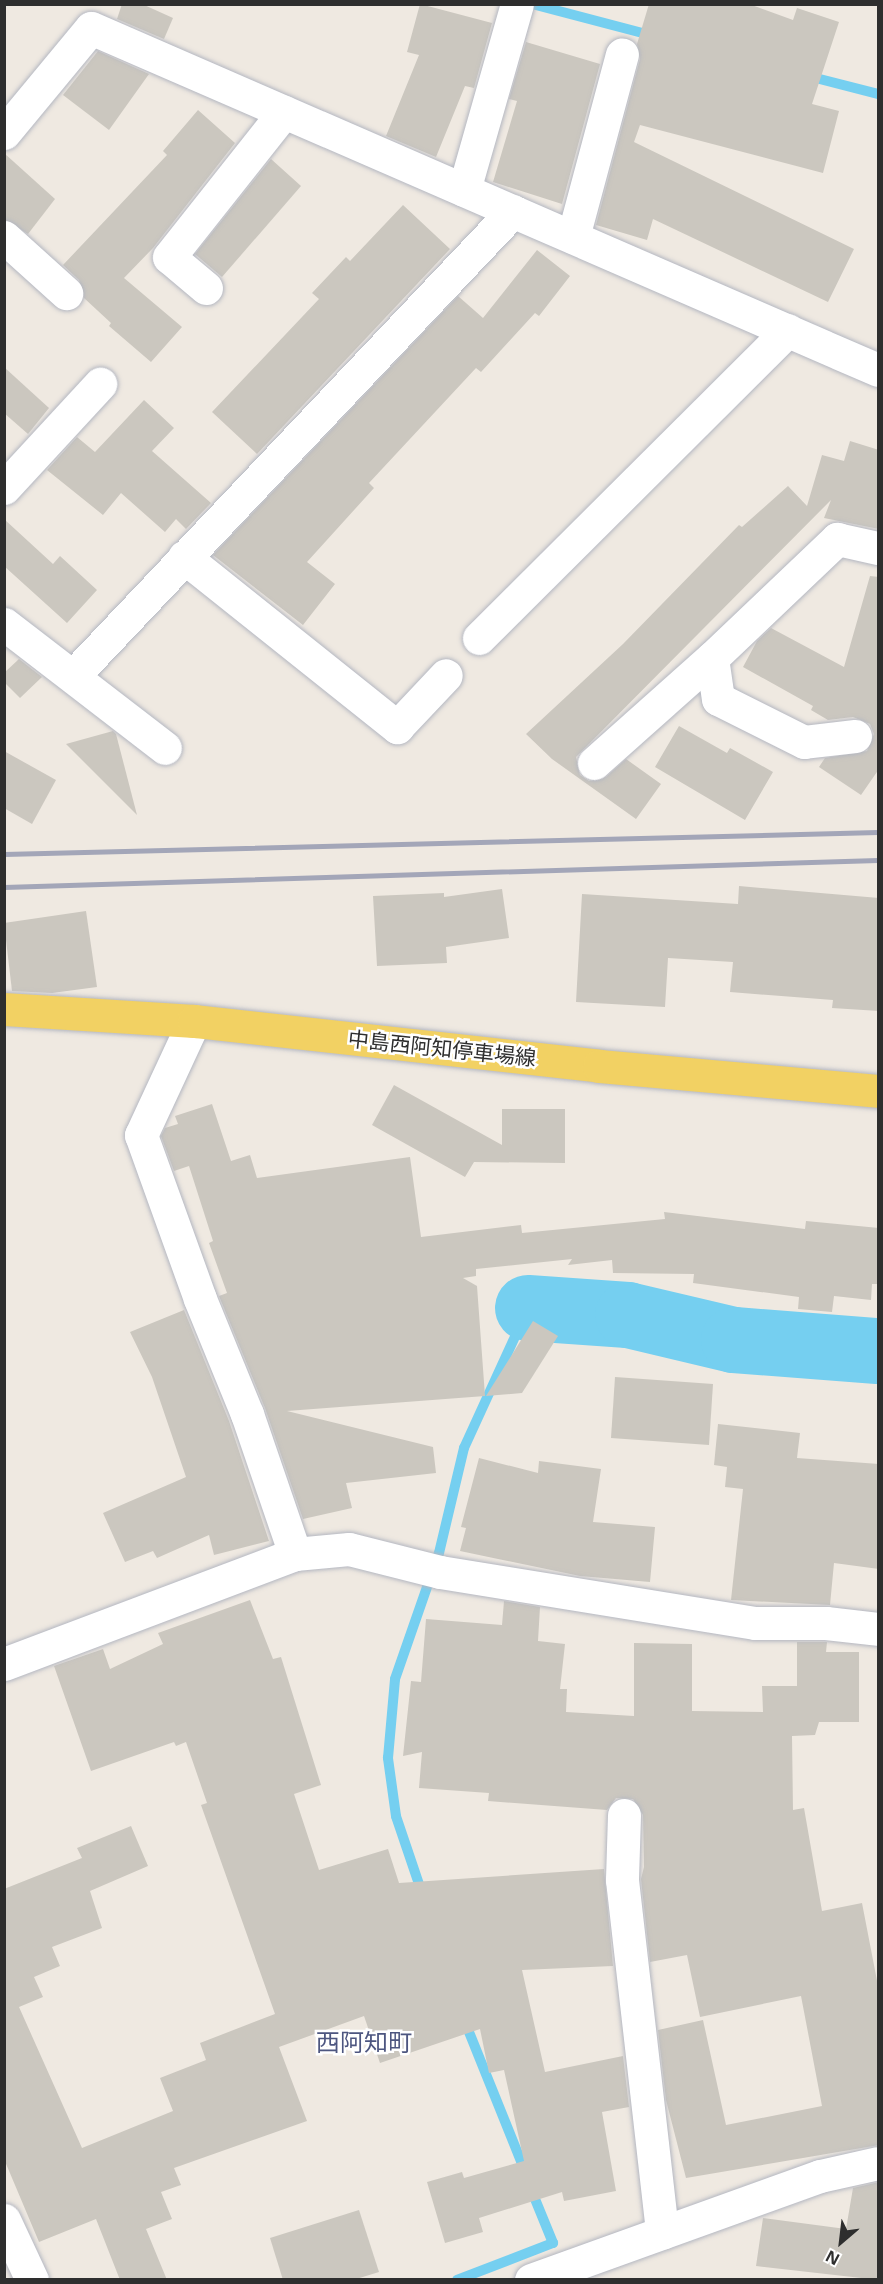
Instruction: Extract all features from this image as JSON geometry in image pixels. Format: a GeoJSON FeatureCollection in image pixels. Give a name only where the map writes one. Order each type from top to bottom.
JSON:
{"type":"FeatureCollection","features":[{"type":"Feature","properties":{"kind":"main road","name":"中島西阿知停車場線"},"geometry":{"type":"LineString","coordinates":[[4,1009],[194,1021],[599,1066],[879,1091]]}},
{"type":"Feature","properties":{"kind":"street"},"geometry":{"type":"LineString","coordinates":[[464,190],[517,6]]}},
{"type":"Feature","properties":{"kind":"street"},"geometry":{"type":"LineString","coordinates":[[4,133],[91,28],[879,370]]}},
{"type":"Feature","properties":{"kind":"street"},"geometry":{"type":"LineString","coordinates":[[573,237],[622,54]]}},
{"type":"Feature","properties":{"kind":"street"},"geometry":{"type":"LineString","coordinates":[[206,288],[169,257],[284,112]]}},
{"type":"Feature","properties":{"kind":"street"},"geometry":{"type":"LineString","coordinates":[[73,676],[513,212]]}},
{"type":"Feature","properties":{"kind":"street"},"geometry":{"type":"LineString","coordinates":[[4,237],[66,293]]}},
{"type":"Feature","properties":{"kind":"street"},"geometry":{"type":"LineString","coordinates":[[479,638],[788,330]]}},
{"type":"Feature","properties":{"kind":"street"},"geometry":{"type":"LineString","coordinates":[[4,488],[100,384]]}},
{"type":"Feature","properties":{"kind":"street"},"geometry":{"type":"LineString","coordinates":[[594,763],[712,658],[837,539],[879,548]]}},
{"type":"Feature","properties":{"kind":"street"},"geometry":{"type":"LineString","coordinates":[[184,557],[397,727],[446,675]]}},
{"type":"Feature","properties":{"kind":"street"},"geometry":{"type":"LineString","coordinates":[[4,624],[165,748]]}},
{"type":"Feature","properties":{"kind":"street"},"geometry":{"type":"LineString","coordinates":[[712,658],[718,699],[804,742],[855,736]]}},
{"type":"Feature","properties":{"kind":"street"},"geometry":{"type":"LineString","coordinates":[[194,1021],[141,1135],[200,1299],[247,1414],[295,1554]]}},
{"type":"Feature","properties":{"kind":"street"},"geometry":{"type":"LineString","coordinates":[[4,1664],[295,1554],[349,1549],[430,1569],[755,1623],[826,1623],[879,1629]]}},
{"type":"Feature","properties":{"kind":"street"},"geometry":{"type":"LineString","coordinates":[[624,1815],[622,1880],[662,2233]]}},
{"type":"Feature","properties":{"kind":"street"},"geometry":{"type":"LineString","coordinates":[[531,2280],[820,2176],[879,2163]]}},
{"type":"Feature","properties":{"kind":"street"},"geometry":{"type":"LineString","coordinates":[[4,2220],[32,2280]]}},
{"type":"Feature","properties":{"kind":"building"},"geometry":{"type":"Polygon","coordinates":[[[122,4],[142,4],[173,18],[164,39],[117,19],[122,4]]]}},
{"type":"Feature","properties":{"kind":"building"},"geometry":{"type":"Polygon","coordinates":[[[420,4],[492,23],[474,88],[465,86],[436,157],[386,136],[419,55],[407,52],[420,4]]]}},
{"type":"Feature","properties":{"kind":"building"},"geometry":{"type":"Polygon","coordinates":[[[649,4],[749,4],[793,20],[797,8],[839,22],[812,104],[839,111],[823,173],[640,125],[634,142],[854,249],[828,302],[653,219],[647,240],[596,225],[640,59],[637,44],[649,4]]]}},
{"type":"Feature","properties":{"kind":"building"},"geometry":{"type":"Polygon","coordinates":[[[526,42],[600,64],[562,204],[493,182],[517,101],[509,99],[526,42]]]}},
{"type":"Feature","properties":{"kind":"building"},"geometry":{"type":"Polygon","coordinates":[[[98,51],[149,74],[109,130],[63,95],[98,51]]]}},
{"type":"Feature","properties":{"kind":"building"},"geometry":{"type":"Polygon","coordinates":[[[198,110],[235,143],[153,248],[124,278],[182,327],[151,362],[109,326],[111,323],[84,298],[79,280],[63,265],[167,155],[163,151],[198,110]]]}},
{"type":"Feature","properties":{"kind":"building"},"geometry":{"type":"Polygon","coordinates":[[[4,153],[55,199],[28,234],[4,219],[4,153]]]}},
{"type":"Feature","properties":{"kind":"building"},"geometry":{"type":"Polygon","coordinates":[[[271,159],[301,186],[222,277],[195,254],[271,159]]]}},
{"type":"Feature","properties":{"kind":"building"},"geometry":{"type":"Polygon","coordinates":[[[403,205],[450,249],[257,454],[212,412],[319,299],[312,293],[346,257],[350,261],[403,205]]]}},
{"type":"Feature","properties":{"kind":"building"},"geometry":{"type":"Polygon","coordinates":[[[537,250],[570,276],[539,316],[535,313],[481,372],[476,368],[369,483],[374,488],[307,562],[335,584],[303,625],[213,555],[458,296],[483,318],[537,250]]]}},
{"type":"Feature","properties":{"kind":"building"},"geometry":{"type":"Polygon","coordinates":[[[4,367],[49,408],[28,434],[4,413],[4,367]]]}},
{"type":"Feature","properties":{"kind":"building"},"geometry":{"type":"Polygon","coordinates":[[[144,400],[174,428],[152,451],[211,503],[186,529],[176,519],[165,532],[121,493],[103,515],[47,470],[77,437],[95,452],[144,400]]]}},
{"type":"Feature","properties":{"kind":"building"},"geometry":{"type":"Polygon","coordinates":[[[850,441],[879,450],[879,529],[824,518],[831,500],[576,757],[580,775],[589,781],[606,777],[626,759],[661,784],[636,819],[552,759],[526,734],[623,644],[739,525],[742,527],[788,486],[807,506],[822,455],[844,461],[850,441]]]}},
{"type":"Feature","properties":{"kind":"building"},"geometry":{"type":"Polygon","coordinates":[[[4,519],[53,564],[60,556],[97,590],[67,623],[4,566],[4,519]]]}},
{"type":"Feature","properties":{"kind":"building"},"geometry":{"type":"Polygon","coordinates":[[[870,576],[879,577],[879,769],[861,795],[819,767],[825,758],[867,751],[874,734],[870,724],[853,717],[828,720],[811,710],[813,706],[743,667],[757,641],[771,628],[844,667],[870,576]]]}},
{"type":"Feature","properties":{"kind":"building"},"geometry":{"type":"Polygon","coordinates":[[[19,659],[42,677],[20,698],[4,682],[4,673],[19,659]]]}},
{"type":"Feature","properties":{"kind":"building"},"geometry":{"type":"Polygon","coordinates":[[[679,726],[727,753],[730,748],[773,772],[745,820],[655,767],[679,726]]]}},
{"type":"Feature","properties":{"kind":"building"},"geometry":{"type":"Polygon","coordinates":[[[113,731],[116,734],[137,815],[66,744],[113,731]]]}},
{"type":"Feature","properties":{"kind":"building"},"geometry":{"type":"Polygon","coordinates":[[[4,751],[56,780],[32,824],[4,808],[4,751]]]}},
{"type":"Feature","properties":{"kind":"building"},"geometry":{"type":"Polygon","coordinates":[[[739,886],[879,898],[879,1011],[832,1008],[833,1000],[730,992],[733,962],[668,958],[665,1007],[576,1002],[582,894],[738,904],[739,886]]]}},
{"type":"Feature","properties":{"kind":"building"},"geometry":{"type":"Polygon","coordinates":[[[502,889],[509,938],[446,947],[447,963],[377,966],[373,896],[444,893],[444,897],[502,889]]]}},
{"type":"Feature","properties":{"kind":"building"},"geometry":{"type":"Polygon","coordinates":[[[86,911],[97,987],[52,993],[12,991],[4,923],[86,911]]]}},
{"type":"Feature","properties":{"kind":"building"},"geometry":{"type":"Polygon","coordinates":[[[394,1085],[502,1145],[502,1109],[565,1109],[565,1163],[474,1162],[465,1177],[372,1125],[394,1085]]]}},
{"type":"Feature","properties":{"kind":"building"},"geometry":{"type":"Polygon","coordinates":[[[212,1104],[231,1161],[250,1155],[257,1178],[410,1157],[421,1237],[521,1225],[522,1233],[665,1219],[664,1212],[805,1229],[806,1221],[879,1228],[879,1284],[872,1284],[871,1300],[834,1296],[832,1312],[798,1309],[799,1297],[693,1283],[694,1274],[613,1273],[612,1260],[568,1265],[572,1259],[476,1269],[476,1276],[463,1278],[477,1286],[485,1396],[287,1411],[433,1447],[436,1473],[346,1483],[352,1508],[303,1519],[265,1408],[219,1296],[227,1293],[209,1243],[213,1241],[189,1166],[174,1171],[161,1136],[165,1128],[178,1124],[175,1116],[212,1104]]]}},
{"type":"Feature","properties":{"kind":"building"},"geometry":{"type":"Polygon","coordinates":[[[184,1310],[229,1421],[269,1541],[214,1555],[209,1535],[157,1558],[153,1551],[125,1562],[103,1513],[186,1477],[152,1377],[130,1332],[184,1310]]]}},
{"type":"Feature","properties":{"kind":"building"},"geometry":{"type":"Polygon","coordinates":[[[533,1321],[558,1336],[522,1393],[486,1396],[533,1321]]]}},
{"type":"Feature","properties":{"kind":"building"},"geometry":{"type":"Polygon","coordinates":[[[615,1377],[713,1384],[709,1445],[611,1438],[615,1377]]]}},
{"type":"Feature","properties":{"kind":"building"},"geometry":{"type":"Polygon","coordinates":[[[718,1424],[800,1433],[797,1458],[879,1464],[879,1569],[834,1563],[830,1605],[731,1600],[743,1489],[725,1487],[727,1467],[714,1465],[718,1424]]]}},
{"type":"Feature","properties":{"kind":"building"},"geometry":{"type":"Polygon","coordinates":[[[479,1458],[538,1473],[539,1461],[601,1469],[593,1522],[655,1527],[650,1582],[580,1576],[460,1551],[466,1528],[461,1527],[479,1458]]]}},
{"type":"Feature","properties":{"kind":"building"},"geometry":{"type":"Polygon","coordinates":[[[250,1600],[273,1659],[281,1657],[321,1785],[294,1794],[319,1870],[388,1849],[399,1883],[604,1869],[613,1966],[522,1970],[545,2072],[623,2056],[629,2107],[602,2112],[616,2191],[564,2201],[562,2192],[479,2218],[483,2232],[445,2243],[427,2182],[462,2172],[464,2178],[524,2161],[504,2070],[489,2073],[480,2029],[380,2063],[364,2016],[279,2047],[307,2121],[174,2168],[181,2185],[161,2192],[172,2219],[146,2229],[167,2280],[120,2280],[96,2219],[39,2242],[4,2159],[4,1889],[82,1858],[77,1848],[131,1826],[148,1866],[90,1891],[102,1928],[52,1947],[60,1966],[34,1977],[43,1997],[19,2007],[82,2148],[173,2111],[160,2078],[206,2060],[200,2043],[275,2014],[201,1805],[207,1803],[186,1742],[176,1746],[174,1742],[91,1771],[54,1666],[103,1649],[110,1669],[163,1644],[158,1633],[250,1600]]]}},
{"type":"Feature","properties":{"kind":"building"},"geometry":{"type":"Polygon","coordinates":[[[504,1601],[540,1607],[538,1641],[565,1644],[560,1689],[567,1689],[566,1712],[634,1716],[634,1643],[692,1644],[692,1711],[763,1712],[762,1686],[797,1686],[797,1642],[827,1642],[826,1652],[859,1652],[859,1722],[819,1722],[815,1735],[792,1736],[793,1810],[804,1808],[822,1911],[862,1903],[879,1991],[879,2145],[686,2178],[666,2100],[658,2030],[703,2020],[726,2125],[822,2106],[801,1996],[700,2017],[687,1955],[650,1962],[641,1879],[644,1867],[643,1815],[633,1799],[616,1798],[607,1810],[488,1801],[489,1793],[419,1788],[422,1752],[403,1756],[411,1681],[421,1682],[426,1619],[502,1625],[504,1601]]]}},
{"type":"Feature","properties":{"kind":"building"},"geometry":{"type":"Polygon","coordinates":[[[879,2182],[879,2280],[756,2266],[763,2218],[846,2229],[853,2188],[879,2182]]]}},
{"type":"Feature","properties":{"kind":"building"},"geometry":{"type":"Polygon","coordinates":[[[359,2210],[379,2272],[353,2280],[283,2280],[270,2238],[359,2210]]]}},
{"type":"Feature","properties":{"kind":"waterway"},"geometry":{"type":"LineString","coordinates":[[532,4],[654,36]]}},
{"type":"Feature","properties":{"kind":"waterway"},"geometry":{"type":"LineString","coordinates":[[808,76],[878,94]]}},
{"type":"Feature","properties":{"kind":"waterway"},"geometry":{"type":"LineString","coordinates":[[422,1893],[396,1816],[388,1758],[395,1679],[439,1553],[464,1448],[528,1308]]}},
{"type":"Feature","properties":{"kind":"waterway"},"geometry":{"type":"LineString","coordinates":[[528,1308],[628,1315],[734,1340],[878,1351]]}},
{"type":"Feature","properties":{"kind":"waterway"},"geometry":{"type":"LineString","coordinates":[[465,2022],[526,2174]]}},
{"type":"Feature","properties":{"kind":"waterway"},"geometry":{"type":"LineString","coordinates":[[457,2280],[553,2243],[531,2189]]}},
{"type":"Feature","properties":{"kind":"railway"},"geometry":{"type":"LineString","coordinates":[[4,854],[878,832]]}},
{"type":"Feature","properties":{"kind":"railway"},"geometry":{"type":"LineString","coordinates":[[4,887],[878,860]]}},
{"type":"Feature","properties":{"kind":"district","name":"西阿知町"},"geometry":{"type":"Point","coordinates":[364,2042]}}]}
